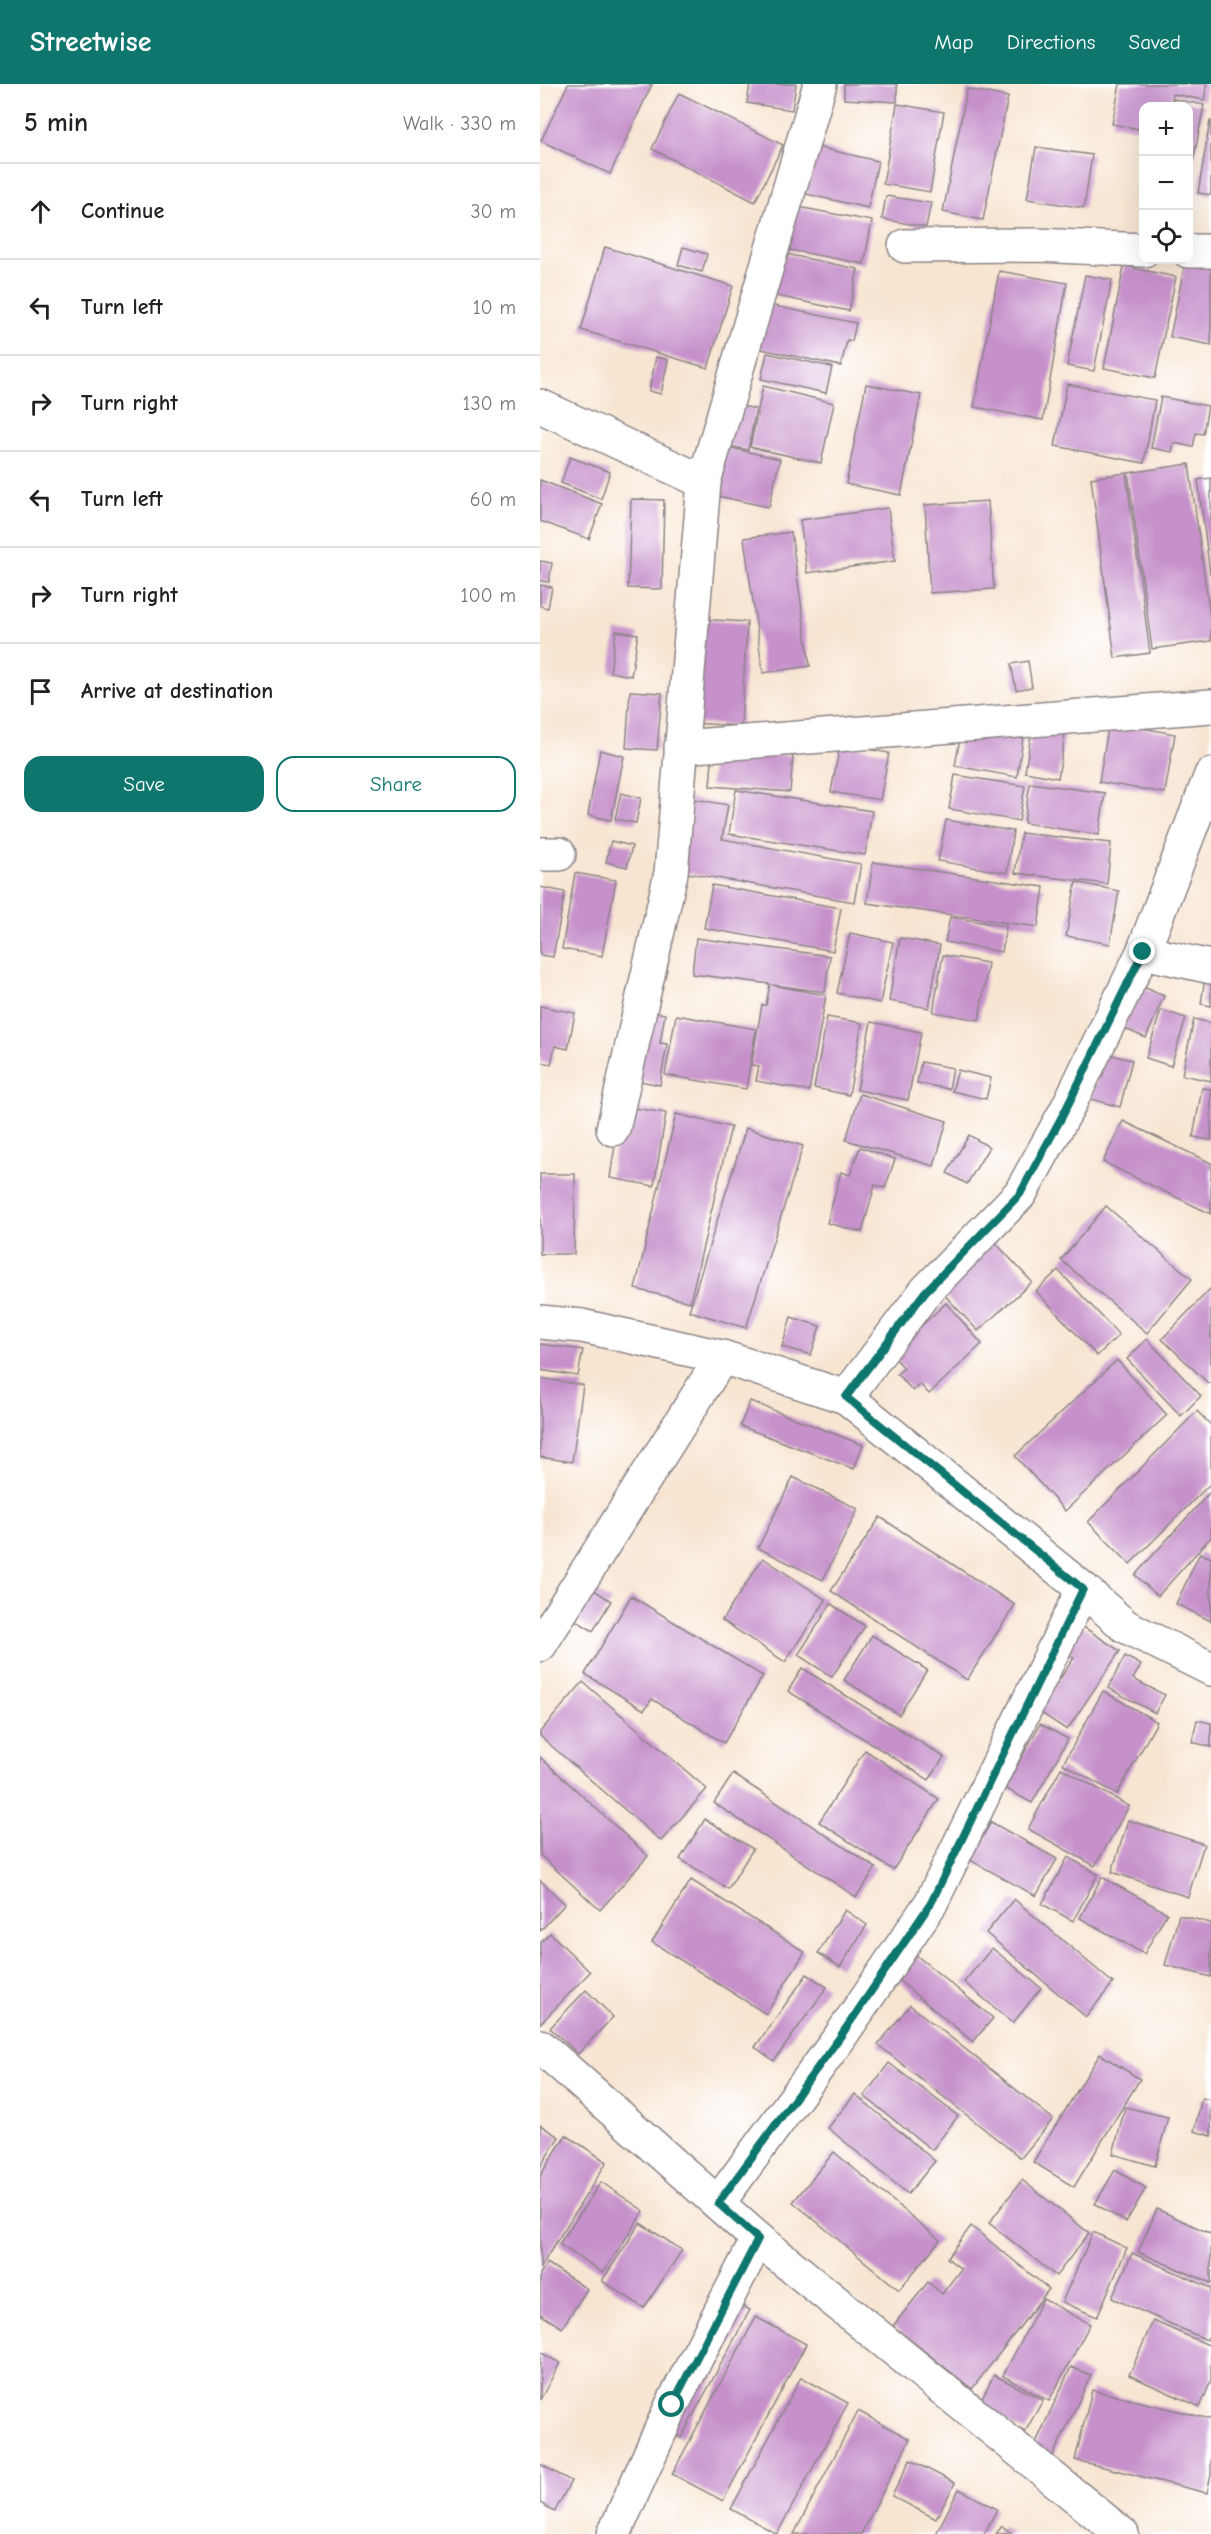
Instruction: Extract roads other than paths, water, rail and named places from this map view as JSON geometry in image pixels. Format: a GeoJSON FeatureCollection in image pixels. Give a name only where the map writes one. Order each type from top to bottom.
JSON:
{"type":"FeatureCollection","features":[{"type":"Feature","properties":{"kind":"street"},"geometry":{"type":"LineString","coordinates":[[613,1129],[671,873],[704,482],[820,84]]}},
{"type":"Feature","properties":{"kind":"street"},"geometry":{"type":"LineString","coordinates":[[905,246],[1037,245],[1139,250]]}},
{"type":"Feature","properties":{"kind":"street"},"geometry":{"type":"LineString","coordinates":[[1193,251],[1211,251]]}},
{"type":"Feature","properties":{"kind":"street"},"geometry":{"type":"LineString","coordinates":[[540,406],[704,482]]}},
{"type":"Feature","properties":{"kind":"street"},"geometry":{"type":"LineString","coordinates":[[681,747],[1211,706]]}},
{"type":"Feature","properties":{"kind":"street"},"geometry":{"type":"LineString","coordinates":[[846,1397],[925,1292],[1020,1194],[1066,1109],[1143,952],[1211,776]]}},
{"type":"Feature","properties":{"kind":"street"},"geometry":{"type":"LineString","coordinates":[[1143,952],[1211,967]]}},
{"type":"Feature","properties":{"kind":"street"},"geometry":{"type":"LineString","coordinates":[[540,1322],[582,1326],[722,1357],[846,1397],[1083,1589],[1125,1626],[1211,1669]]}},
{"type":"Feature","properties":{"kind":"street"},"geometry":{"type":"LineString","coordinates":[[540,1645],[722,1357]]}},
{"type":"Feature","properties":{"kind":"street"},"geometry":{"type":"LineString","coordinates":[[718,2203],[840,2037],[931,1903],[1083,1589]]}},
{"type":"Feature","properties":{"kind":"street"},"geometry":{"type":"LineString","coordinates":[[540,2046],[758,2239],[1122,2534]]}},
{"type":"Feature","properties":{"kind":"street"},"geometry":{"type":"LineString","coordinates":[[614,2534],[672,2405],[758,2239]]}}]}
